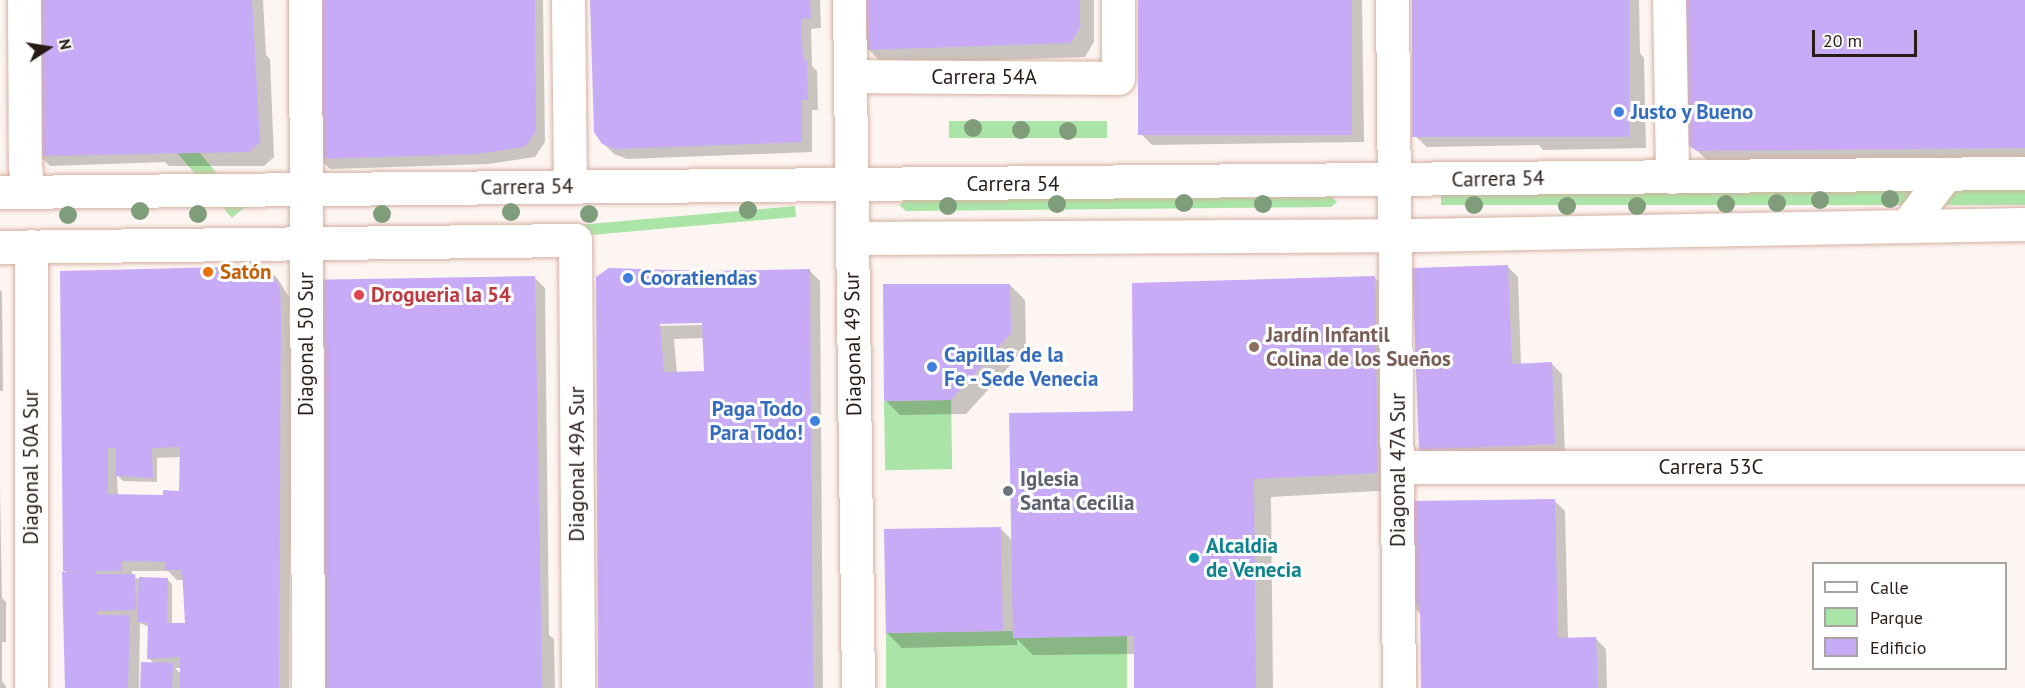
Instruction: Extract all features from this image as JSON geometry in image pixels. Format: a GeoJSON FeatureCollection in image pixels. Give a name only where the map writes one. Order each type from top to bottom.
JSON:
{"type":"FeatureCollection","features":[{"type":"Feature","properties":{"kind":"street"},"geometry":{"type":"LineString","coordinates":[[14,192],[25,165],[24,0]]}},
{"type":"Feature","properties":{"kind":"street","name":"Diagonal 50 Sur"},"geometry":{"type":"LineString","coordinates":[[305,0],[308,688]]}},
{"type":"Feature","properties":{"kind":"street"},"geometry":{"type":"LineString","coordinates":[[568,0],[570,186]]}},
{"type":"Feature","properties":{"kind":"street","name":"Diagonal 49 Sur"},"geometry":{"type":"LineString","coordinates":[[849,0],[858,688]]}},
{"type":"Feature","properties":{"kind":"street","name":"Carrera 54A"},"geometry":{"type":"LineString","coordinates":[[850,76],[1118,78],[1118,0]]}},
{"type":"Feature","properties":{"kind":"street","name":"Diagonal 47A Sur"},"geometry":{"type":"LineString","coordinates":[[1392,0],[1399,688]]}},
{"type":"Feature","properties":{"kind":"street"},"geometry":{"type":"LineString","coordinates":[[1669,0],[1672,177]]}},
{"type":"Feature","properties":{"kind":"street","name":"Carrera 54"},"geometry":{"type":"LineString","coordinates":[[14,192],[1395,181],[2025,173]]}},
{"type":"Feature","properties":{"kind":"street"},"geometry":{"type":"LineString","coordinates":[[1906,226],[1946,174]]}},
{"type":"Feature","properties":{"kind":"street"},"geometry":{"type":"LineString","coordinates":[[852,238],[1396,235],[2025,224]]}},
{"type":"Feature","properties":{"kind":"street","name":"Diagonal 49A Sur"},"geometry":{"type":"LineString","coordinates":[[305,243],[575,240],[578,688]]}},
{"type":"Feature","properties":{"kind":"street"},"geometry":{"type":"LineString","coordinates":[[15,247],[305,243]]}},
{"type":"Feature","properties":{"kind":"street","name":"Diagonal 50A Sur"},"geometry":{"type":"LineString","coordinates":[[15,247],[31,688]]}},
{"type":"Feature","properties":{"kind":"street","name":"Carrera 53C"},"geometry":{"type":"LineString","coordinates":[[1398,467],[2025,467]]}},
{"type":"Feature","properties":{"kind":"green space"},"geometry":{"type":"Polygon","coordinates":[[[88,19],[245,207],[232,218],[74,30],[88,19]]]}},
{"type":"Feature","properties":{"kind":"green space"},"geometry":{"type":"Polygon","coordinates":[[[949,121],[1107,121],[1107,138],[949,138],[949,121]]]}},
{"type":"Feature","properties":{"kind":"green space"},"geometry":{"type":"Polygon","coordinates":[[[1441,189],[2025,189],[2025,205],[1441,205],[1441,189]]]}},
{"type":"Feature","properties":{"kind":"green space"},"geometry":{"type":"Polygon","coordinates":[[[1332,197],[1337,202],[1331,207],[906,211],[899,205],[906,200],[1332,197]]]}},
{"type":"Feature","properties":{"kind":"green space"},"geometry":{"type":"Polygon","coordinates":[[[795,206],[796,217],[351,256],[350,245],[795,206]]]}},
{"type":"Feature","properties":{"kind":"green space"},"geometry":{"type":"Polygon","coordinates":[[[951,400],[952,469],[885,470],[884,401],[951,400]]]}},
{"type":"Feature","properties":{"kind":"green space"},"geometry":{"type":"Polygon","coordinates":[[[1013,631],[1014,638],[1127,636],[1127,688],[886,688],[886,633],[1013,631]]]}},
{"type":"Feature","properties":{"kind":"building"},"geometry":{"type":"Polygon","coordinates":[[[35,0],[252,0],[260,142],[249,152],[38,156],[35,0]]]}},
{"type":"Feature","properties":{"kind":"building"},"geometry":{"type":"Polygon","coordinates":[[[317,0],[535,0],[536,131],[525,147],[477,154],[319,159],[317,0]]]}},
{"type":"Feature","properties":{"kind":"building"},"geometry":{"type":"Polygon","coordinates":[[[590,0],[810,0],[811,18],[801,19],[803,59],[807,59],[808,100],[802,100],[802,142],[615,149],[602,144],[594,132],[590,0]]]}},
{"type":"Feature","properties":{"kind":"building"},"geometry":{"type":"Polygon","coordinates":[[[866,0],[1080,0],[1080,27],[1071,43],[867,50],[866,0]]]}},
{"type":"Feature","properties":{"kind":"building"},"geometry":{"type":"Polygon","coordinates":[[[1138,0],[1352,0],[1352,135],[1138,135],[1138,0]]]}},
{"type":"Feature","properties":{"kind":"building"},"geometry":{"type":"Polygon","coordinates":[[[1412,0],[1629,0],[1629,137],[1412,137],[1412,0]]]}},
{"type":"Feature","properties":{"kind":"building"},"geometry":{"type":"Polygon","coordinates":[[[1683,0],[2025,0],[2025,148],[1697,151],[1685,143],[1683,0]]]}},
{"type":"Feature","properties":{"kind":"building"},"geometry":{"type":"Polygon","coordinates":[[[1508,265],[1512,364],[1552,362],[1555,444],[1419,450],[1412,268],[1508,265]]]}},
{"type":"Feature","properties":{"kind":"building"},"geometry":{"type":"Polygon","coordinates":[[[268,266],[280,288],[279,688],[180,688],[180,657],[147,659],[148,623],[137,622],[139,577],[168,578],[167,623],[185,623],[182,570],[165,570],[165,562],[122,561],[122,571],[96,571],[96,574],[135,574],[136,610],[97,611],[97,615],[130,615],[128,688],[65,688],[62,572],[82,571],[63,571],[60,271],[268,266]],[[180,447],[152,448],[153,478],[116,476],[116,448],[108,448],[108,494],[163,495],[163,490],[179,491],[180,447]]]}},
{"type":"Feature","properties":{"kind":"building"},"geometry":{"type":"Polygon","coordinates":[[[609,268],[706,271],[810,269],[813,688],[598,688],[596,277],[609,268]],[[702,323],[660,324],[664,372],[704,371],[702,323]]]}},
{"type":"Feature","properties":{"kind":"building"},"geometry":{"type":"Polygon","coordinates":[[[535,276],[542,688],[323,688],[316,280],[535,276]]]}},
{"type":"Feature","properties":{"kind":"building"},"geometry":{"type":"Polygon","coordinates":[[[1375,276],[1378,473],[1254,479],[1256,688],[1134,688],[1134,636],[1013,638],[1009,413],[1133,411],[1132,283],[1375,276]]]}},
{"type":"Feature","properties":{"kind":"building","name":"Capillas de la Fe - Sede Venecia"},"geometry":{"type":"Polygon","coordinates":[[[883,284],[1010,284],[1011,333],[951,400],[884,401],[883,284]]]}},
{"type":"Feature","properties":{"kind":"building"},"geometry":{"type":"Polygon","coordinates":[[[1555,499],[1558,638],[1596,637],[1598,688],[1421,688],[1420,605],[1410,606],[1409,501],[1555,499]]]}},
{"type":"Feature","properties":{"kind":"building"},"geometry":{"type":"Polygon","coordinates":[[[1001,527],[1003,631],[886,633],[884,529],[1001,527]]]}},
{"type":"Feature","properties":{"kind":"building"},"geometry":{"type":"Polygon","coordinates":[[[141,662],[173,663],[172,688],[140,688],[141,662]]]}},
{"type":"Feature","properties":{"kind":"place","name":"Justo y Bueno"},"geometry":{"type":"Point","coordinates":[1619,112]}},
{"type":"Feature","properties":{"kind":"place","name":"Satón"},"geometry":{"type":"Point","coordinates":[208,272]}},
{"type":"Feature","properties":{"kind":"place","name":"Cooratiendas"},"geometry":{"type":"Point","coordinates":[628,278]}},
{"type":"Feature","properties":{"kind":"place","name":"Drogueria la 54"},"geometry":{"type":"Point","coordinates":[359,295]}},
{"type":"Feature","properties":{"kind":"place","name":"Jardín Infantil Colina de los Sueños"},"geometry":{"type":"Point","coordinates":[1254,347]}},
{"type":"Feature","properties":{"kind":"place","name":"Capillas de la Fe - Sede Venecia"},"geometry":{"type":"Point","coordinates":[932,367]}},
{"type":"Feature","properties":{"kind":"place","name":"Paga Todo Para Todo!"},"geometry":{"type":"Point","coordinates":[815,421]}},
{"type":"Feature","properties":{"kind":"place","name":"Iglesia Santa Cecilia"},"geometry":{"type":"Point","coordinates":[1008,491]}},
{"type":"Feature","properties":{"kind":"place","name":"Alcaldia de Venecia"},"geometry":{"type":"Point","coordinates":[1194,558]}}]}
